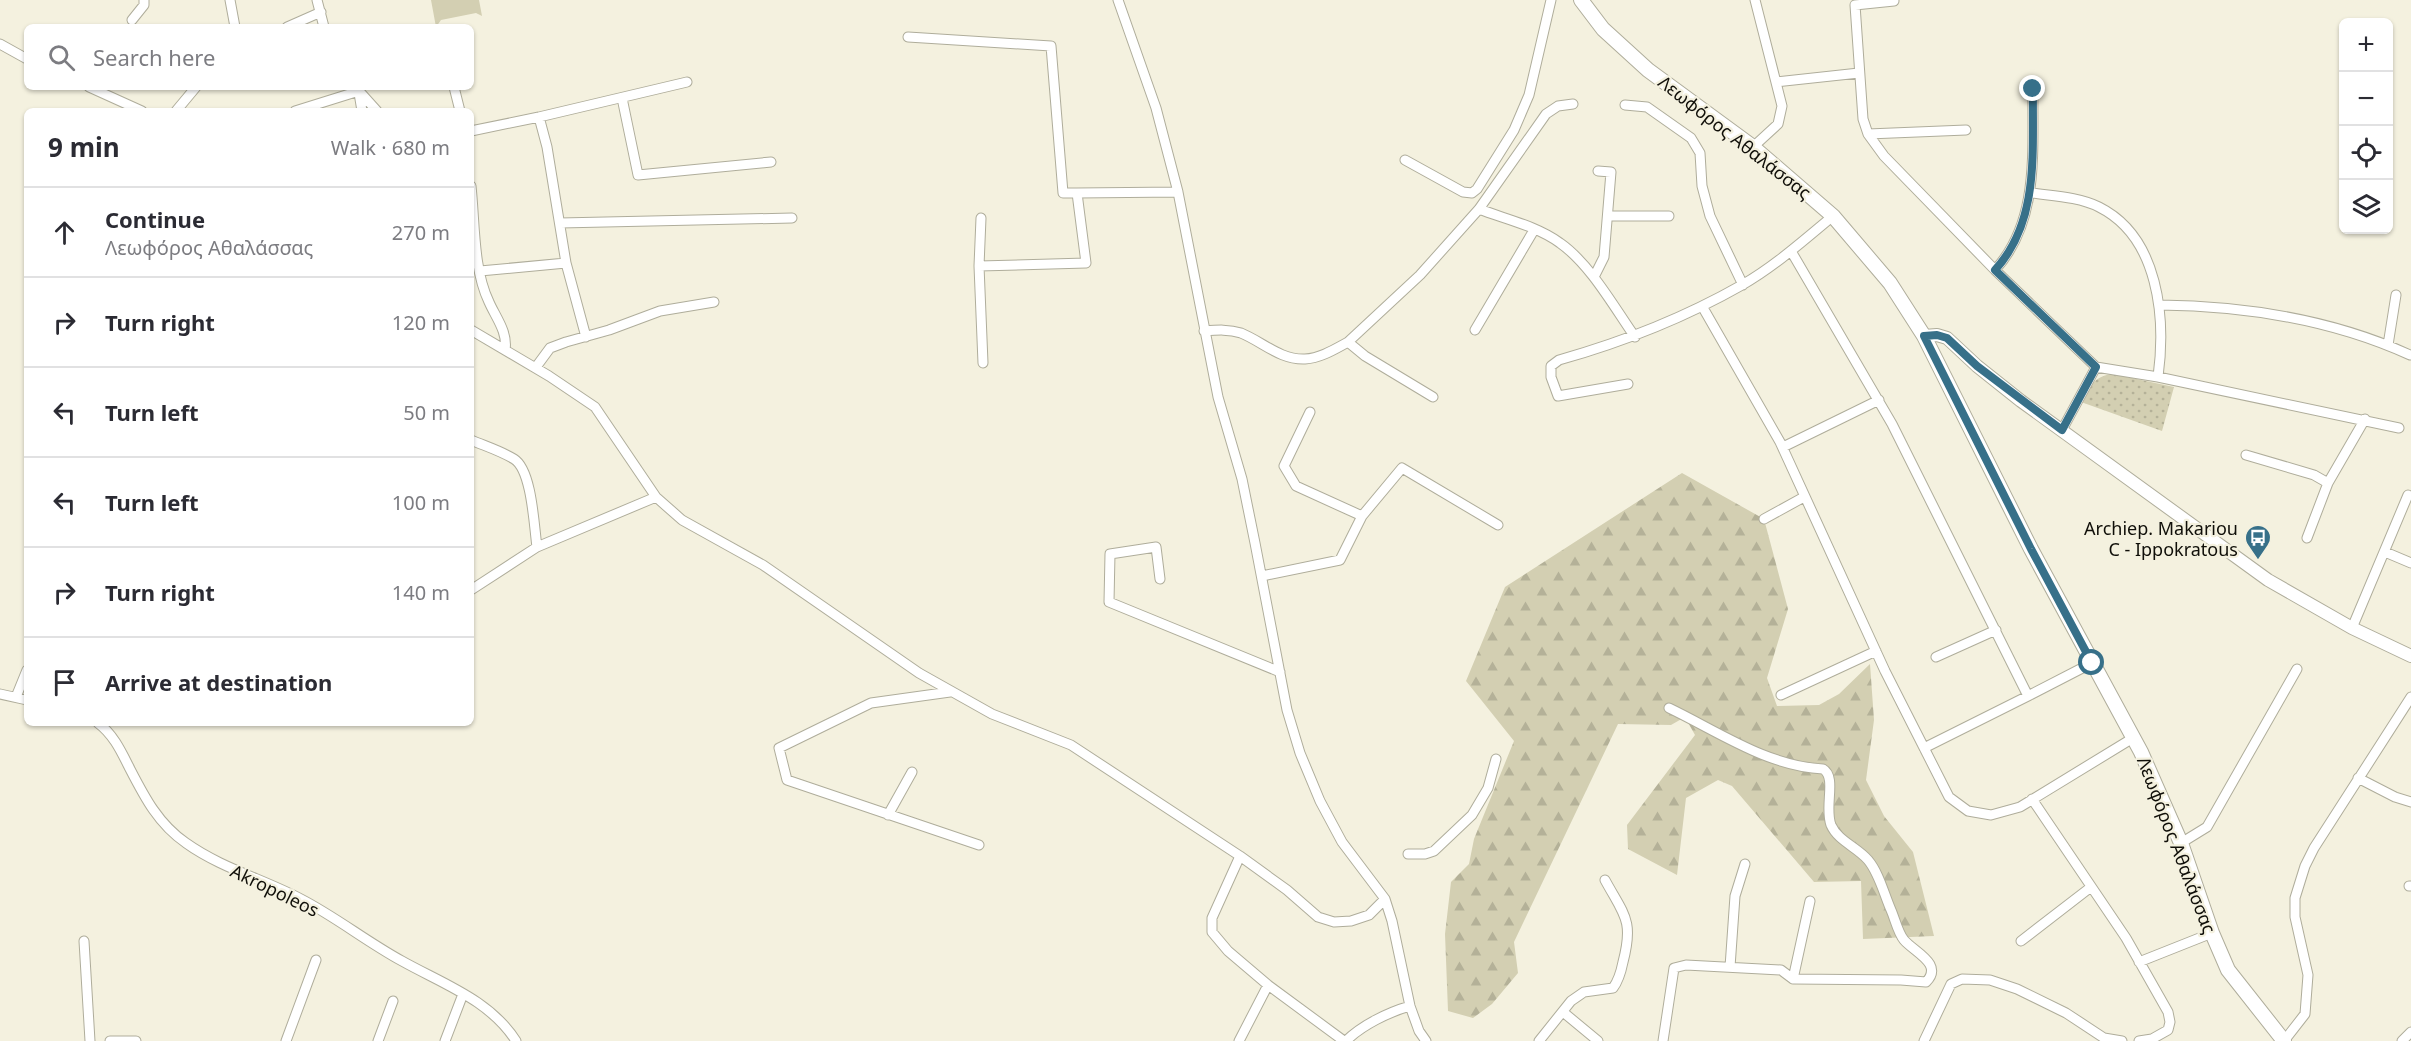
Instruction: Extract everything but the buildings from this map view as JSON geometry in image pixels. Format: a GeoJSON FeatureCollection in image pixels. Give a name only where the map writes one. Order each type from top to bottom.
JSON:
{"type":"FeatureCollection","features":[{"type":"Feature","properties":{"kind":"main road","name":"Λεωφόρος Αθαλάσσας"},"geometry":{"type":"LineString","coordinates":[[1581,0],[1603,28],[1648,70],[1754,147],[1833,216],[1890,283],[1924,336],[2031,549],[2141,752],[2181,843],[2212,933],[2228,970],[2284,1041]]}},
{"type":"Feature","properties":{"kind":"street"},"geometry":{"type":"LineString","coordinates":[[132,20],[144,4],[144,0]]}},
{"type":"Feature","properties":{"kind":"street"},"geometry":{"type":"LineString","coordinates":[[230,0],[234,24]]}},
{"type":"Feature","properties":{"kind":"street"},"geometry":{"type":"LineString","coordinates":[[317,0],[323,24]]}},
{"type":"Feature","properties":{"kind":"street"},"geometry":{"type":"LineString","coordinates":[[1118,0],[1156,108],[1178,192],[1218,397],[1242,479],[1294,731],[1320,801],[1342,842],[1385,898],[1410,1006],[1419,1031],[1426,1041]]}},
{"type":"Feature","properties":{"kind":"street"},"geometry":{"type":"LineString","coordinates":[[1405,160],[1463,192],[1472,193],[1477,189],[1514,130],[1529,95],[1551,0]]}},
{"type":"Feature","properties":{"kind":"street"},"geometry":{"type":"LineString","coordinates":[[1754,147],[1778,124],[1782,106],[1755,0]]}},
{"type":"Feature","properties":{"kind":"street"},"geometry":{"type":"LineString","coordinates":[[1893,2],[1855,5],[1863,119],[1869,134],[1884,156],[1995,270],[2096,367],[2158,377],[2399,428]]}},
{"type":"Feature","properties":{"kind":"street"},"geometry":{"type":"LineString","coordinates":[[294,24],[321,12]]}},
{"type":"Feature","properties":{"kind":"street"},"geometry":{"type":"LineString","coordinates":[[908,38],[1051,46],[1063,193],[1178,192]]}},
{"type":"Feature","properties":{"kind":"street"},"geometry":{"type":"LineString","coordinates":[[0,44],[24,57]]}},
{"type":"Feature","properties":{"kind":"street"},"geometry":{"type":"LineString","coordinates":[[1776,82],[1859,73]]}},
{"type":"Feature","properties":{"kind":"street"},"geometry":{"type":"LineString","coordinates":[[474,130],[687,82]]}},
{"type":"Feature","properties":{"kind":"street"},"geometry":{"type":"LineString","coordinates":[[1995,270],[2014,247],[2032,193],[2033,89]]}},
{"type":"Feature","properties":{"kind":"street"},"geometry":{"type":"LineString","coordinates":[[96,90],[135,108]]}},
{"type":"Feature","properties":{"kind":"street"},"geometry":{"type":"LineString","coordinates":[[178,108],[194,90]]}},
{"type":"Feature","properties":{"kind":"street"},"geometry":{"type":"LineString","coordinates":[[303,108],[354,90]]}},
{"type":"Feature","properties":{"kind":"street"},"geometry":{"type":"LineString","coordinates":[[357,90],[361,108]]}},
{"type":"Feature","properties":{"kind":"street"},"geometry":{"type":"LineString","coordinates":[[358,90],[374,108]]}},
{"type":"Feature","properties":{"kind":"street"},"geometry":{"type":"LineString","coordinates":[[454,90],[459,108]]}},
{"type":"Feature","properties":{"kind":"street"},"geometry":{"type":"LineString","coordinates":[[622,98],[638,175],[771,162]]}},
{"type":"Feature","properties":{"kind":"street"},"geometry":{"type":"LineString","coordinates":[[1204,331],[1223,330],[1240,333],[1287,357],[1305,359],[1327,354],[1348,342],[1420,275],[1479,209],[1546,114],[1558,106],[1573,104]]}},
{"type":"Feature","properties":{"kind":"street"},"geometry":{"type":"LineString","coordinates":[[1625,105],[1647,107],[1691,138],[1700,153],[1702,186],[1710,216],[1743,285]]}},
{"type":"Feature","properties":{"kind":"street"},"geometry":{"type":"LineString","coordinates":[[539,117],[547,147],[566,263],[586,337]]}},
{"type":"Feature","properties":{"kind":"street"},"geometry":{"type":"LineString","coordinates":[[1869,134],[1966,130]]}},
{"type":"Feature","properties":{"kind":"street"},"geometry":{"type":"LineString","coordinates":[[1594,277],[1605,257],[1611,172],[1598,171]]}},
{"type":"Feature","properties":{"kind":"street"},"geometry":{"type":"LineString","coordinates":[[979,267],[1086,263],[1077,193]]}},
{"type":"Feature","properties":{"kind":"street"},"geometry":{"type":"LineString","coordinates":[[2032,193],[2064,197],[2097,206],[2120,220],[2137,239],[2160,305],[2161,352],[2158,377]]}},
{"type":"Feature","properties":{"kind":"street"},"geometry":{"type":"LineString","coordinates":[[1479,209],[1534,230],[1560,243],[1594,277],[1635,337]]}},
{"type":"Feature","properties":{"kind":"street"},"geometry":{"type":"LineString","coordinates":[[1608,216],[1669,216]]}},
{"type":"Feature","properties":{"kind":"street"},"geometry":{"type":"LineString","coordinates":[[1628,384],[1558,396],[1551,377],[1551,366],[1559,360],[1635,337],[1743,285],[1791,251],[1833,216]]}},
{"type":"Feature","properties":{"kind":"street"},"geometry":{"type":"LineString","coordinates":[[560,223],[792,218]]}},
{"type":"Feature","properties":{"kind":"street"},"geometry":{"type":"LineString","coordinates":[[981,218],[979,267],[982,363]]}},
{"type":"Feature","properties":{"kind":"street"},"geometry":{"type":"LineString","coordinates":[[474,220],[481,282],[506,337],[505,350]]}},
{"type":"Feature","properties":{"kind":"street"},"geometry":{"type":"LineString","coordinates":[[1475,330],[1534,230]]}},
{"type":"Feature","properties":{"kind":"street"},"geometry":{"type":"LineString","coordinates":[[1791,251],[1879,400],[2028,696]]}},
{"type":"Feature","properties":{"kind":"street"},"geometry":{"type":"LineString","coordinates":[[480,271],[566,263]]}},
{"type":"Feature","properties":{"kind":"street"},"geometry":{"type":"LineString","coordinates":[[2388,345],[2396,295]]}},
{"type":"Feature","properties":{"kind":"street"},"geometry":{"type":"LineString","coordinates":[[536,368],[550,348],[660,311],[714,302]]}},
{"type":"Feature","properties":{"kind":"street"},"geometry":{"type":"LineString","coordinates":[[2160,305],[2208,305],[2279,315],[2326,325],[2388,345],[2410,355]]}},
{"type":"Feature","properties":{"kind":"street"},"geometry":{"type":"LineString","coordinates":[[1702,306],[1783,447],[1876,651],[1949,797],[1968,811],[1991,815],[2020,807],[2133,738]]}},
{"type":"Feature","properties":{"kind":"street"},"geometry":{"type":"LineString","coordinates":[[474,332],[536,368],[595,407],[656,497],[682,520],[763,566],[950,692],[992,714],[1071,745],[1240,856],[1287,890],[1318,917],[1334,922],[1351,921],[1369,915],[1385,898]]}},
{"type":"Feature","properties":{"kind":"street"},"geometry":{"type":"LineString","coordinates":[[1924,336],[1937,335],[1947,338],[1977,366],[2268,580],[2352,628],[2411,656]]}},
{"type":"Feature","properties":{"kind":"street"},"geometry":{"type":"LineString","coordinates":[[1348,342],[1365,356],[1433,397]]}},
{"type":"Feature","properties":{"kind":"street"},"geometry":{"type":"LineString","coordinates":[[2062,430],[2096,367]]}},
{"type":"Feature","properties":{"kind":"street"},"geometry":{"type":"LineString","coordinates":[[1783,447],[1879,400]]}},
{"type":"Feature","properties":{"kind":"street"},"geometry":{"type":"LineString","coordinates":[[1310,412],[1284,466],[1296,486],[1362,516]]}},
{"type":"Feature","properties":{"kind":"street"},"geometry":{"type":"LineString","coordinates":[[2307,538],[2328,483],[2365,419]]}},
{"type":"Feature","properties":{"kind":"street"},"geometry":{"type":"LineString","coordinates":[[474,441],[516,459],[524,470],[537,547]]}},
{"type":"Feature","properties":{"kind":"street"},"geometry":{"type":"LineString","coordinates":[[2246,455],[2314,475],[2328,483]]}},
{"type":"Feature","properties":{"kind":"street"},"geometry":{"type":"LineString","coordinates":[[1262,576],[1340,560],[1362,516],[1402,468],[1498,525]]}},
{"type":"Feature","properties":{"kind":"street"},"geometry":{"type":"LineString","coordinates":[[2352,628],[2408,495]]}},
{"type":"Feature","properties":{"kind":"street"},"geometry":{"type":"LineString","coordinates":[[474,588],[537,547],[656,497]]}},
{"type":"Feature","properties":{"kind":"street"},"geometry":{"type":"LineString","coordinates":[[1764,519],[1804,497]]}},
{"type":"Feature","properties":{"kind":"street"},"geometry":{"type":"LineString","coordinates":[[1160,579],[1156,547],[1110,554],[1109,602],[1280,672]]}},
{"type":"Feature","properties":{"kind":"street"},"geometry":{"type":"LineString","coordinates":[[2385,552],[2411,563]]}},
{"type":"Feature","properties":{"kind":"street"},"geometry":{"type":"LineString","coordinates":[[1936,657],[1996,630]]}},
{"type":"Feature","properties":{"kind":"street"},"geometry":{"type":"LineString","coordinates":[[1781,695],[1876,651]]}},
{"type":"Feature","properties":{"kind":"street"},"geometry":{"type":"LineString","coordinates":[[1924,748],[2092,663]]}},
{"type":"Feature","properties":{"kind":"street"},"geometry":{"type":"LineString","coordinates":[[2181,843],[2207,827],[2296,669]]}},
{"type":"Feature","properties":{"kind":"street"},"geometry":{"type":"LineString","coordinates":[[16,697],[24,677]]}},
{"type":"Feature","properties":{"kind":"street"},"geometry":{"type":"LineString","coordinates":[[950,692],[872,702],[779,748],[787,780],[980,845]]}},
{"type":"Feature","properties":{"kind":"street"},"geometry":{"type":"LineString","coordinates":[[0,694],[24,699]]}},
{"type":"Feature","properties":{"kind":"street"},"geometry":{"type":"LineString","coordinates":[[2284,1041],[2305,1014],[2308,975],[2295,917],[2295,898],[2305,866],[2314,848],[2411,697]]}},
{"type":"Feature","properties":{"kind":"street"},"geometry":{"type":"LineString","coordinates":[[1663,1041],[1674,968],[1686,965],[1781,970],[1793,979],[1926,982],[1932,970],[1928,961],[1903,939],[1868,860],[1834,832],[1827,802],[1831,778],[1829,772],[1824,769],[1785,764],[1728,739],[1669,708]]}},
{"type":"Feature","properties":{"kind":"street","name":"Akropoleos"},"geometry":{"type":"LineString","coordinates":[[101,726],[115,740],[156,814],[167,828],[185,843],[224,866],[302,900],[388,954],[463,994],[497,1016],[516,1041]]}},
{"type":"Feature","properties":{"kind":"street"},"geometry":{"type":"LineString","coordinates":[[1408,854],[1425,854],[1434,851],[1472,815],[1488,788],[1496,759]]}},
{"type":"Feature","properties":{"kind":"street"},"geometry":{"type":"LineString","coordinates":[[888,814],[912,772]]}},
{"type":"Feature","properties":{"kind":"street"},"geometry":{"type":"LineString","coordinates":[[2358,778],[2395,797],[2411,802]]}},
{"type":"Feature","properties":{"kind":"street"},"geometry":{"type":"LineString","coordinates":[[2032,799],[2126,938],[2168,1012],[2170,1022],[2168,1030],[2152,1039],[2139,1041]]}},
{"type":"Feature","properties":{"kind":"street"},"geometry":{"type":"LineString","coordinates":[[1240,856],[1212,918],[1212,932],[1228,951],[1268,985],[1345,1041],[1398,1009],[1410,1006]]}},
{"type":"Feature","properties":{"kind":"street"},"geometry":{"type":"LineString","coordinates":[[1730,967],[1736,896],[1745,864]]}},
{"type":"Feature","properties":{"kind":"street"},"geometry":{"type":"LineString","coordinates":[[1539,1041],[1571,1001],[1584,992],[1613,988],[1618,981],[1629,940],[1629,929],[1626,918],[1605,880]]}},
{"type":"Feature","properties":{"kind":"street"},"geometry":{"type":"LineString","coordinates":[[2021,941],[2091,887]]}},
{"type":"Feature","properties":{"kind":"street"},"geometry":{"type":"LineString","coordinates":[[1793,979],[1810,901]]}},
{"type":"Feature","properties":{"kind":"street"},"geometry":{"type":"LineString","coordinates":[[2139,962],[2212,933]]}},
{"type":"Feature","properties":{"kind":"street"},"geometry":{"type":"LineString","coordinates":[[84,941],[90,1041]]}},
{"type":"Feature","properties":{"kind":"street"},"geometry":{"type":"LineString","coordinates":[[286,1041],[316,960]]}},
{"type":"Feature","properties":{"kind":"street"},"geometry":{"type":"LineString","coordinates":[[1924,1041],[1951,984],[1962,979],[1990,980],[2017,989],[2066,1013],[2104,1038],[2122,1041]]}},
{"type":"Feature","properties":{"kind":"street"},"geometry":{"type":"LineString","coordinates":[[1239,1041],[1268,985]]}},
{"type":"Feature","properties":{"kind":"street"},"geometry":{"type":"LineString","coordinates":[[445,1041],[463,994]]}},
{"type":"Feature","properties":{"kind":"street"},"geometry":{"type":"LineString","coordinates":[[378,1041],[393,1001]]}},
{"type":"Feature","properties":{"kind":"street"},"geometry":{"type":"LineString","coordinates":[[1563,1012],[1598,1041]]}},
{"type":"Feature","properties":{"kind":"street"},"geometry":{"type":"LineString","coordinates":[[2402,1041],[2411,1032]]}},
{"type":"Feature","properties":{"kind":"street"},"geometry":{"type":"LineString","coordinates":[[110,1041],[136,1041]]}},
{"type":"Feature","properties":{"kind":"green space"},"geometry":{"type":"Polygon","coordinates":[[[431,0],[479,0],[482,16],[476,13],[441,20],[435,24],[431,0]]]}},
{"type":"Feature","properties":{"kind":"green space"},"geometry":{"type":"Polygon","coordinates":[[[2113,374],[2174,387],[2162,431],[2081,402],[2097,380],[2113,374]]]}},
{"type":"Feature","properties":{"kind":"green space"},"geometry":{"type":"Polygon","coordinates":[[[1682,473],[1764,519],[1788,609],[1767,678],[1777,706],[1819,705],[1839,694],[1870,664],[1874,720],[1866,780],[1884,816],[1913,852],[1934,936],[1863,939],[1861,881],[1814,882],[1732,786],[1718,780],[1686,798],[1677,875],[1628,849],[1627,825],[1695,735],[1685,717],[1671,725],[1618,724],[1514,942],[1518,973],[1492,1004],[1473,1018],[1448,1011],[1445,934],[1451,882],[1469,864],[1474,839],[1514,741],[1466,681],[1505,587],[1682,473]]]}},
{"type":"Feature","properties":{"kind":"place","name":"Archiep. Makariou C - Ippokratous"},"geometry":{"type":"Point","coordinates":[2258,561]}},
{"type":"Feature","properties":{"kind":"route"},"geometry":{"type":"LineString","coordinates":[[2033,89],[2032,193],[2014,247],[1995,270],[2096,367],[2062,430],[1977,366],[1947,338],[1937,335],[1924,336],[2031,549],[2092,663]]}}]}
